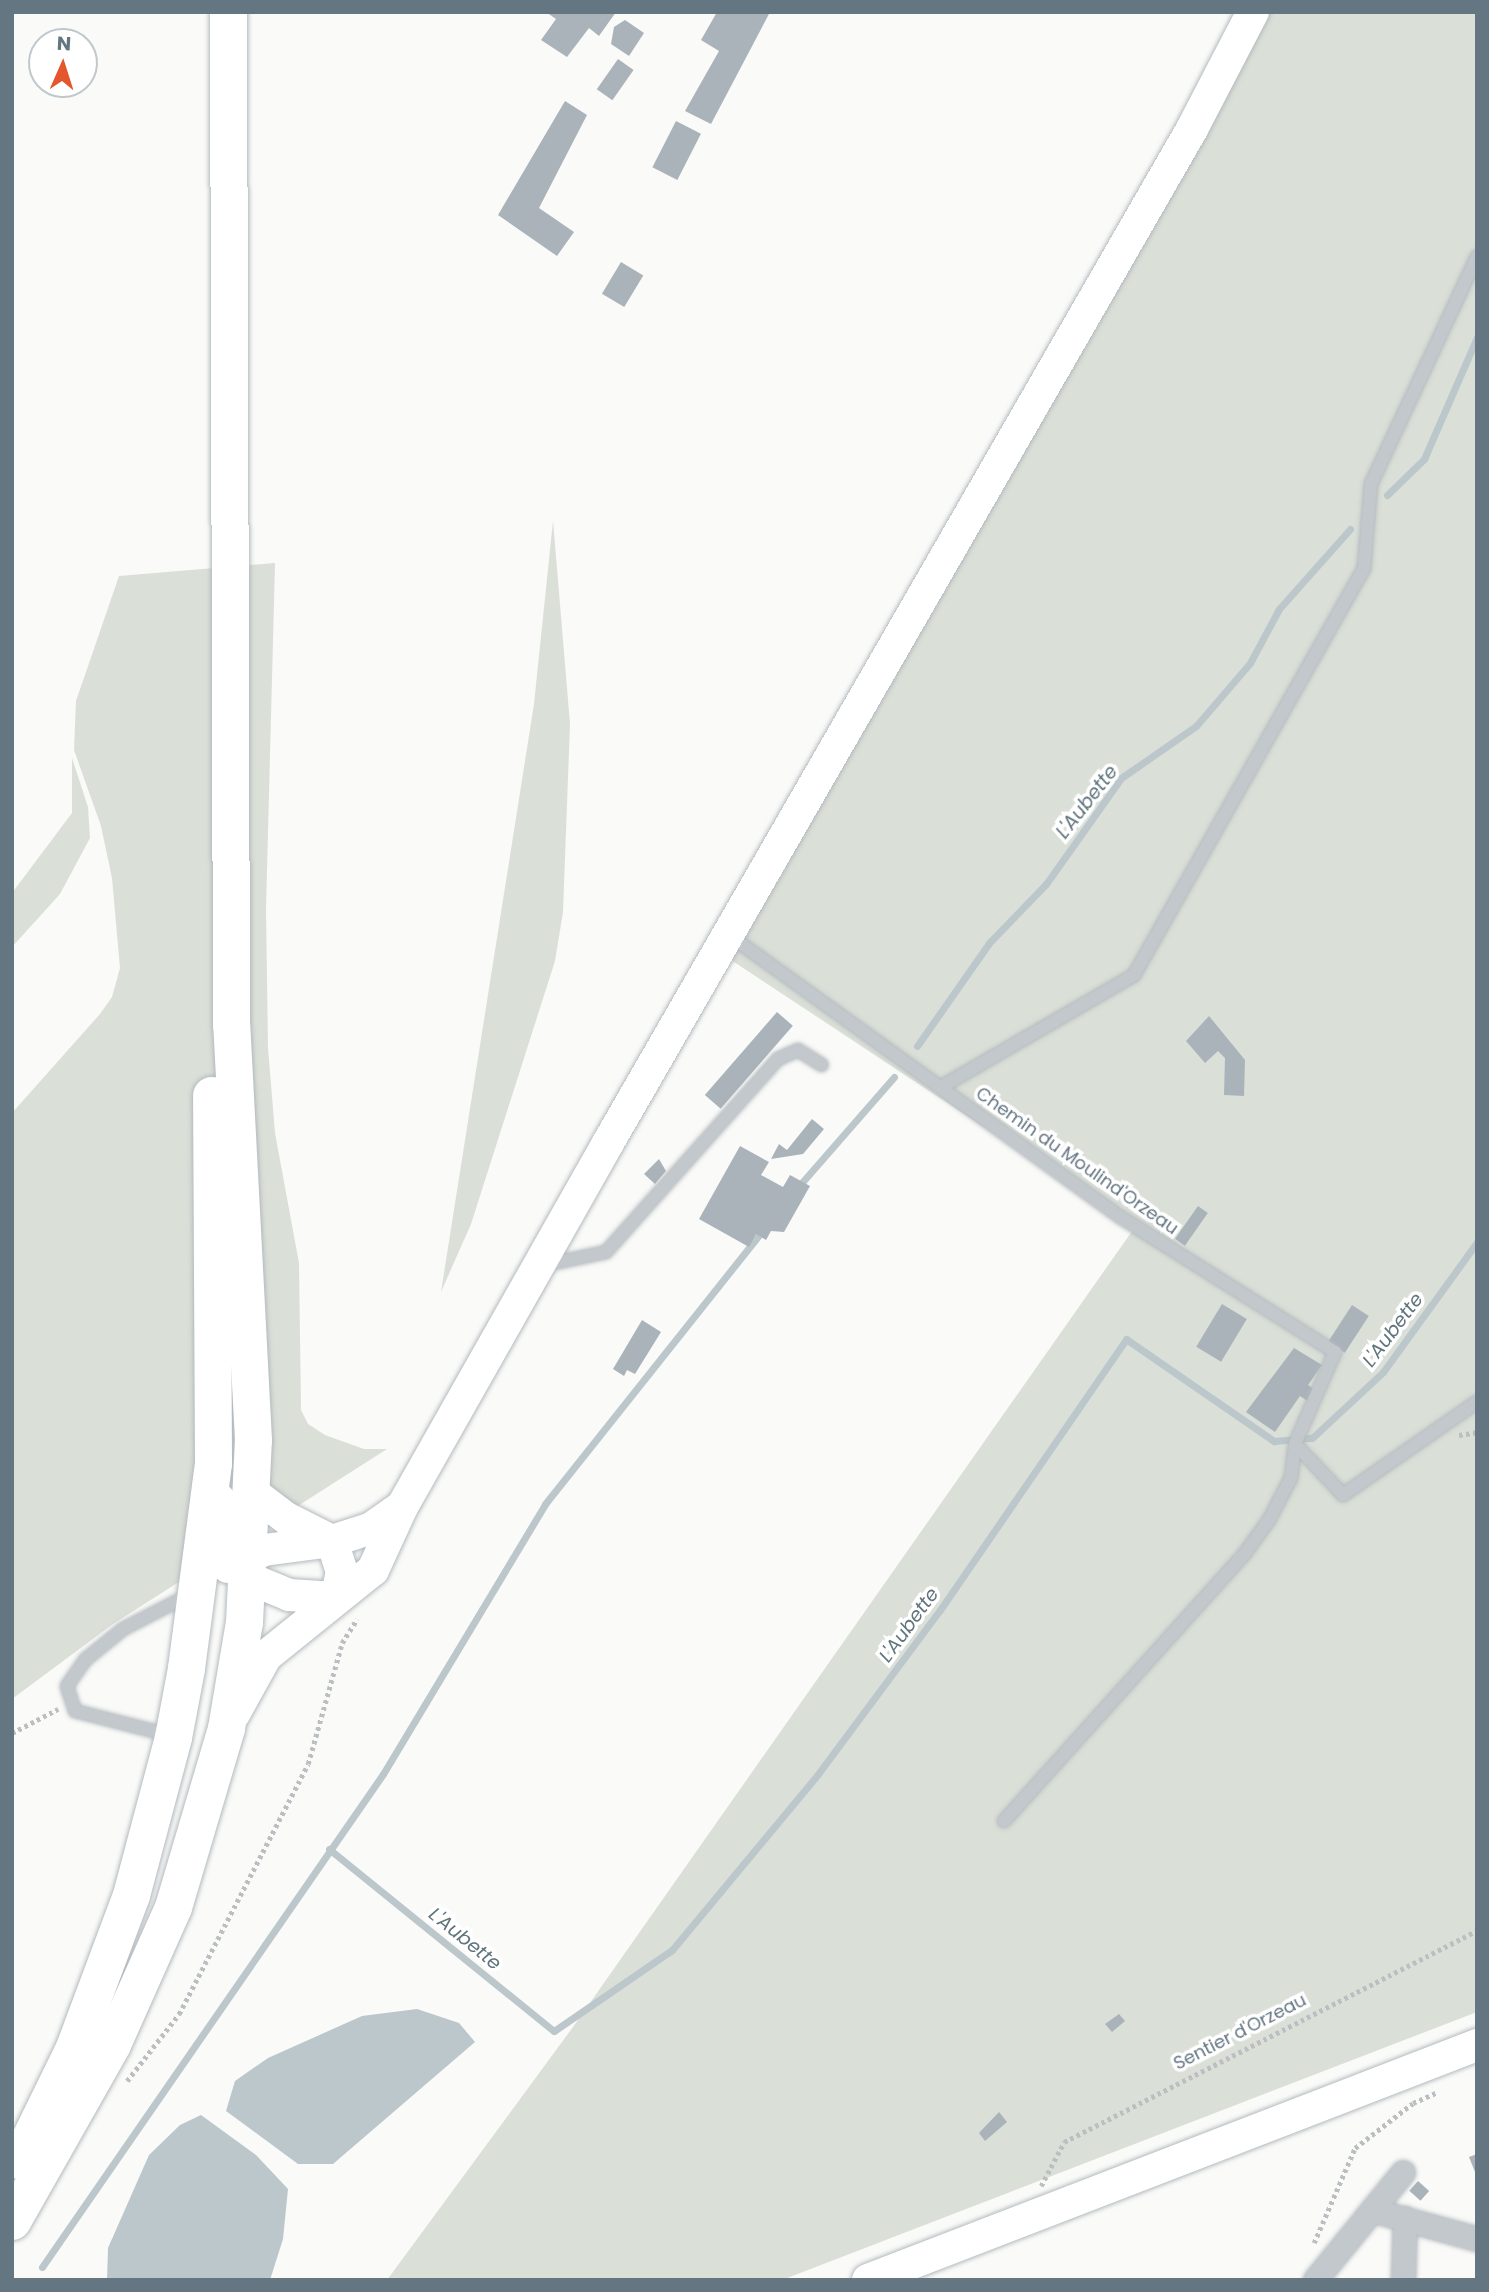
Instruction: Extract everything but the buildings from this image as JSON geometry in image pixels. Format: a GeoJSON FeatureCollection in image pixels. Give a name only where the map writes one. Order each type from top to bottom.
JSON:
{"type":"FeatureCollection","features":[{"type":"Feature","properties":{"kind":"main road"},"geometry":{"type":"LineString","coordinates":[[12,2173],[73,2050],[106,1970],[147,1841],[173,1737],[198,1590],[213,1463],[208,12]]}},
{"type":"Feature","properties":{"kind":"main road"},"geometry":{"type":"LineString","coordinates":[[12,2221],[112,2044],[153,1956],[202,1820],[226,1728],[252,1492],[253,1440],[231,1025],[229,12]]}},
{"type":"Feature","properties":{"kind":"street"},"geometry":{"type":"LineString","coordinates":[[226,1728],[261,1662],[350,1604],[373,1570],[402,1507],[1192,129],[1254,12]]}},
{"type":"Feature","properties":{"kind":"street"},"geometry":{"type":"LineString","coordinates":[[213,1463],[219,1474],[222,1543],[243,1565],[289,1595],[350,1604]]}},
{"type":"Feature","properties":{"kind":"street"},"geometry":{"type":"LineString","coordinates":[[252,1492],[286,1518],[332,1541],[350,1604]]}},
{"type":"Feature","properties":{"kind":"street"},"geometry":{"type":"LineString","coordinates":[[198,1590],[287,1545],[332,1541],[370,1529],[402,1507]]}},
{"type":"Feature","properties":{"kind":"street"},"geometry":{"type":"LineString","coordinates":[[868,2280],[1477,2045]]}},
{"type":"Feature","properties":{"kind":"street"},"geometry":{"type":"LineString","coordinates":[[1315,2280],[1403,2172]]}},
{"type":"Feature","properties":{"kind":"street"},"geometry":{"type":"LineString","coordinates":[[1372,2210],[1477,2239]]}},
{"type":"Feature","properties":{"kind":"street"},"geometry":{"type":"LineString","coordinates":[[1403,2280],[1405,2218]]}},
{"type":"Feature","properties":{"kind":"lane"},"geometry":{"type":"LineString","coordinates":[[941,1087],[1134,975],[1364,568],[1371,484],[1477,257]]}},
{"type":"Feature","properties":{"kind":"lane","name":"Chemin du Moulind'Orzeau"},"geometry":{"type":"LineString","coordinates":[[729,935],[1122,1218],[1335,1352],[1296,1441]]}},
{"type":"Feature","properties":{"kind":"lane"},"geometry":{"type":"LineString","coordinates":[[538,1267],[606,1252],[778,1059],[797,1050],[822,1065]]}},
{"type":"Feature","properties":{"kind":"lane"},"geometry":{"type":"LineString","coordinates":[[1296,1441],[1343,1495],[1477,1402]]}},
{"type":"Feature","properties":{"kind":"lane"},"geometry":{"type":"LineString","coordinates":[[1004,1821],[1242,1556],[1269,1520],[1291,1478],[1296,1441]]}},
{"type":"Feature","properties":{"kind":"lane"},"geometry":{"type":"LineString","coordinates":[[173,1737],[151,1728],[95,1719],[69,1703],[67,1686],[85,1660],[123,1629],[198,1590]]}},
{"type":"Feature","properties":{"kind":"path"},"geometry":{"type":"LineString","coordinates":[[123,2087],[179,2014],[308,1764],[342,1643],[350,1604]]}},
{"type":"Feature","properties":{"kind":"path"},"geometry":{"type":"LineString","coordinates":[[12,1733],[69,1703]]}},
{"type":"Feature","properties":{"kind":"path","name":"Sentier d'Orzeau"},"geometry":{"type":"LineString","coordinates":[[1040,2186],[1064,2142],[1477,1931]]}},
{"type":"Feature","properties":{"kind":"path"},"geometry":{"type":"LineString","coordinates":[[1308,2256],[1355,2148],[1413,2103],[1445,2089]]}},
{"type":"Feature","properties":{"kind":"shaded area"},"geometry":{"type":"Polygon","coordinates":[[[1270,12],[1477,12],[1477,2012],[782,2280],[387,2280],[573,2027],[1135,1227],[719,952],[1270,12]]]}},
{"type":"Feature","properties":{"kind":"shaded area"},"geometry":{"type":"Polygon","coordinates":[[[553,521],[570,724],[563,912],[555,961],[471,1224],[441,1292],[534,704],[553,521]]]}},
{"type":"Feature","properties":{"kind":"shaded area"},"geometry":{"type":"Polygon","coordinates":[[[275,563],[266,909],[268,1048],[275,1133],[299,1263],[301,1410],[308,1424],[325,1435],[364,1449],[387,1449],[113,1624],[12,1699],[12,1113],[100,1014],[112,997],[120,968],[112,878],[101,826],[74,750],[76,701],[119,576],[275,563]]]}},
{"type":"Feature","properties":{"kind":"shaded area"},"geometry":{"type":"Polygon","coordinates":[[[72,758],[88,807],[90,838],[60,894],[12,947],[12,893],[72,813],[72,758]]]}},
{"type":"Feature","properties":{"kind":"shaded area"},"geometry":{"type":"Polygon","coordinates":[[[417,2009],[459,2023],[475,2042],[333,2164],[298,2164],[226,2111],[235,2081],[268,2058],[362,2016],[417,2009]]]}},
{"type":"Feature","properties":{"kind":"shaded area"},"geometry":{"type":"Polygon","coordinates":[[[201,2115],[256,2155],[288,2189],[283,2239],[270,2280],[107,2280],[108,2248],[149,2155],[180,2125],[201,2115]]]}},
{"type":"Feature","properties":{"kind":"waterway","name":"L'Aubette"},"geometry":{"type":"LineString","coordinates":[[1387,495],[1424,459],[1477,337]]}},
{"type":"Feature","properties":{"kind":"waterway","name":"L'Aubette"},"geometry":{"type":"LineString","coordinates":[[917,1046],[989,943],[1046,884],[1121,778],[1196,726],[1250,663],[1279,609],[1350,529]]}},
{"type":"Feature","properties":{"kind":"waterway","name":"L'Aubette"},"geometry":{"type":"LineString","coordinates":[[798,1187],[894,1077]]}},
{"type":"Feature","properties":{"kind":"waterway","name":"L'Aubette"},"geometry":{"type":"LineString","coordinates":[[42,2267],[383,1774],[545,1504],[764,1229]]}},
{"type":"Feature","properties":{"kind":"waterway","name":"L'Aubette"},"geometry":{"type":"LineString","coordinates":[[329,1849],[554,2031],[672,1950],[818,1774],[940,1610],[1126,1339],[1274,1441],[1312,1438],[1383,1372],[1477,1242]]}}]}
